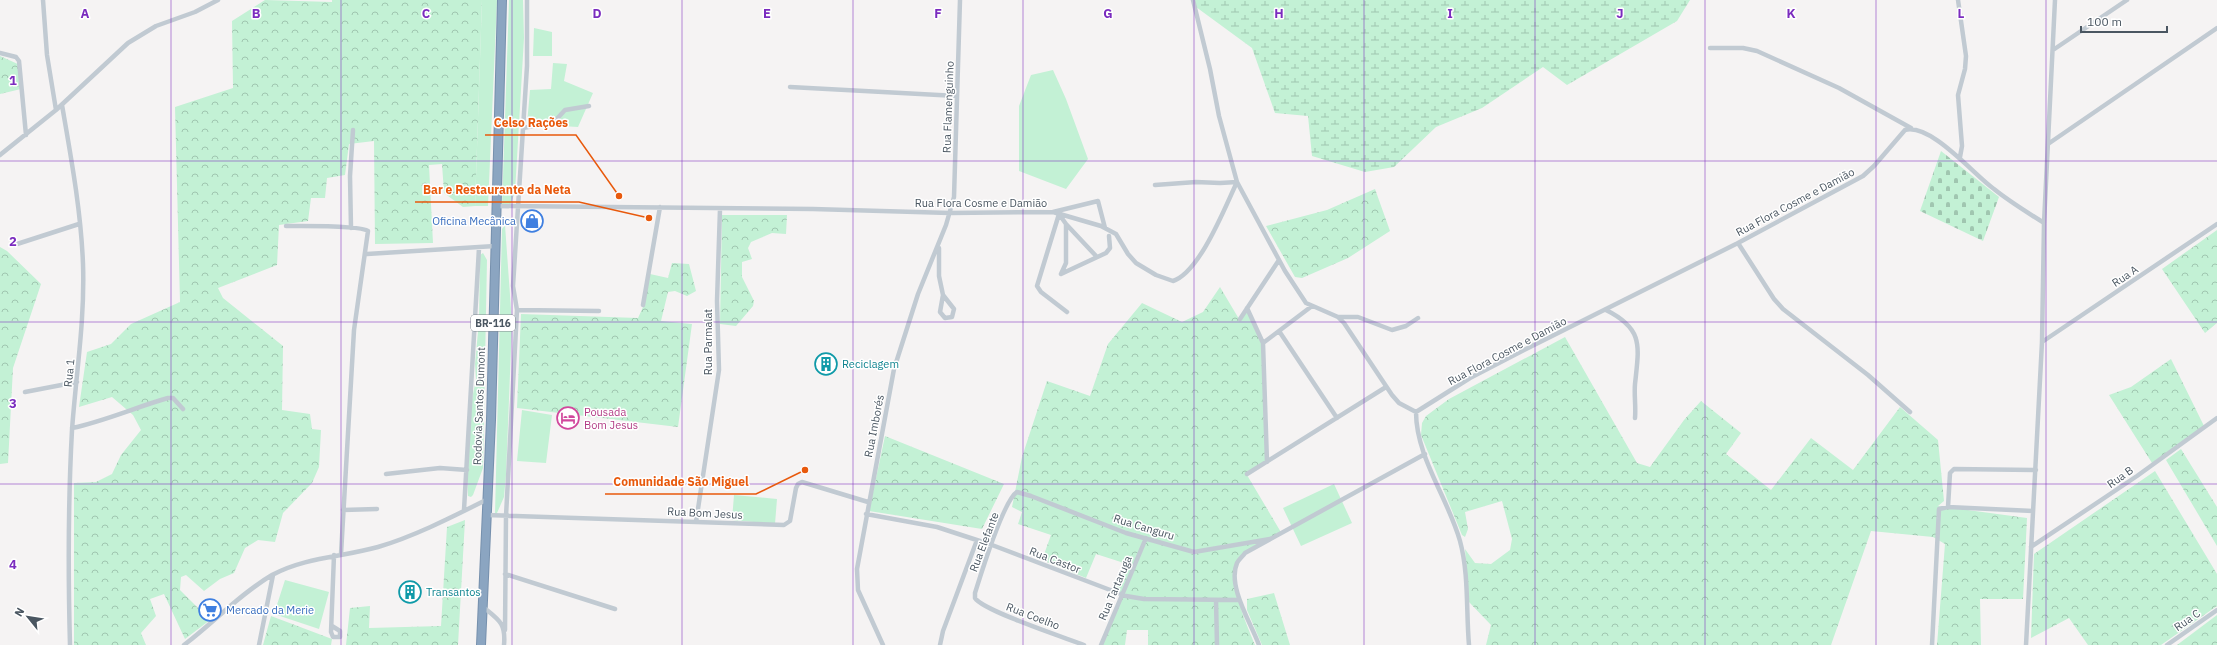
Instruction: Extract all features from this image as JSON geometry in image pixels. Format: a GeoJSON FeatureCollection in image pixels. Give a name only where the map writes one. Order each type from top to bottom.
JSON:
{"type":"FeatureCollection","features":[{"type":"Feature","properties":{"kind":"highway","name":"Rodovia Santos Dumont"},"geometry":{"type":"LineString","coordinates":[[482,645],[486,500],[491,420],[495,206],[502,0]]}},
{"type":"Feature","properties":{"kind":"street"},"geometry":{"type":"LineString","coordinates":[[43,0],[47,55],[56,110]]}},
{"type":"Feature","properties":{"kind":"street"},"geometry":{"type":"LineString","coordinates":[[0,155],[62,105],[128,43],[142,33],[195,12],[218,0]]}},
{"type":"Feature","properties":{"kind":"street"},"geometry":{"type":"LineString","coordinates":[[504,645],[506,516],[517,310],[513,286],[516,207],[527,66],[527,0]]}},
{"type":"Feature","properties":{"kind":"street","name":"Rua Flamenguinho"},"geometry":{"type":"LineString","coordinates":[[950,213],[954,197],[960,0]]}},
{"type":"Feature","properties":{"kind":"street"},"geometry":{"type":"LineString","coordinates":[[1193,0],[1210,69],[1219,116],[1237,182],[1279,260],[1306,303],[1338,317],[1358,317],[1392,330],[1406,326],[1418,318]]}},
{"type":"Feature","properties":{"kind":"street"},"geometry":{"type":"LineString","coordinates":[[1958,0],[1966,56],[1965,69],[1958,95],[1962,146],[1960,157]]}},
{"type":"Feature","properties":{"kind":"street"},"geometry":{"type":"LineString","coordinates":[[2026,645],[2042,342],[2044,223],[2055,0]]}},
{"type":"Feature","properties":{"kind":"street"},"geometry":{"type":"LineString","coordinates":[[2053,50],[2127,0]]}},
{"type":"Feature","properties":{"kind":"street"},"geometry":{"type":"LineString","coordinates":[[2048,144],[2217,28]]}},
{"type":"Feature","properties":{"kind":"street"},"geometry":{"type":"LineString","coordinates":[[1710,48],[1743,48],[1757,51],[1839,88],[1911,128],[1923,132],[1960,157],[1982,180],[2044,223]]}},
{"type":"Feature","properties":{"kind":"street"},"geometry":{"type":"LineString","coordinates":[[0,53],[16,57],[19,61],[26,135]]}},
{"type":"Feature","properties":{"kind":"street"},"geometry":{"type":"LineString","coordinates":[[790,87],[957,96]]}},
{"type":"Feature","properties":{"kind":"street","name":"Rua 1"},"geometry":{"type":"LineString","coordinates":[[62,105],[83,263],[83,298],[72,428],[67,543],[70,645]]}},
{"type":"Feature","properties":{"kind":"street"},"geometry":{"type":"LineString","coordinates":[[523,128],[554,122],[565,110],[589,106]]}},
{"type":"Feature","properties":{"kind":"street","name":"Rua Flora Cosme e Damião"},"geometry":{"type":"LineString","coordinates":[[1416,412],[1476,375],[1738,243],[1863,176],[1874,166],[1905,130],[1911,128]]}},
{"type":"Feature","properties":{"kind":"street"},"geometry":{"type":"LineString","coordinates":[[351,228],[350,176],[354,130]]}},
{"type":"Feature","properties":{"kind":"street"},"geometry":{"type":"LineString","coordinates":[[1155,185],[1196,182],[1237,182]]}},
{"type":"Feature","properties":{"kind":"street","name":"Rua Flora Cosme e Damião"},"geometry":{"type":"LineString","coordinates":[[495,206],[660,207],[950,213],[1053,212],[1105,228],[1116,234],[1128,254],[1136,262],[1166,280],[1177,279],[1186,273],[1206,246],[1237,182]]}},
{"type":"Feature","properties":{"kind":"street"},"geometry":{"type":"LineString","coordinates":[[1053,212],[1098,201],[1105,228]]}},
{"type":"Feature","properties":{"kind":"street"},"geometry":{"type":"LineString","coordinates":[[643,304],[660,207]]}},
{"type":"Feature","properties":{"kind":"street","name":"Rua Parmalat"},"geometry":{"type":"LineString","coordinates":[[696,522],[718,370],[717,301],[720,209]]}},
{"type":"Feature","properties":{"kind":"street","name":"Rua Imborés"},"geometry":{"type":"LineString","coordinates":[[883,645],[861,597],[856,580],[866,514],[894,369],[918,294],[950,213]]}},
{"type":"Feature","properties":{"kind":"street"},"geometry":{"type":"LineString","coordinates":[[1060,214],[1066,224],[1097,257]]}},
{"type":"Feature","properties":{"kind":"street"},"geometry":{"type":"LineString","coordinates":[[1060,214],[1037,286],[1041,292],[1067,312]]}},
{"type":"Feature","properties":{"kind":"street"},"geometry":{"type":"LineString","coordinates":[[14,245],[79,224]]}},
{"type":"Feature","properties":{"kind":"street"},"geometry":{"type":"LineString","coordinates":[[1066,224],[1066,263],[1061,274],[1106,253],[1110,248],[1109,236]]}},
{"type":"Feature","properties":{"kind":"street","name":"Rua A"},"geometry":{"type":"LineString","coordinates":[[2042,342],[2217,224]]}},
{"type":"Feature","properties":{"kind":"street"},"geometry":{"type":"LineString","coordinates":[[286,226],[327,226],[366,228],[368,230],[367,254],[354,330],[341,554]]}},
{"type":"Feature","properties":{"kind":"street"},"geometry":{"type":"LineString","coordinates":[[1738,243],[1774,299],[1783,309],[1868,375],[1910,412]]}},
{"type":"Feature","properties":{"kind":"street"},"geometry":{"type":"LineString","coordinates":[[938,245],[939,276],[943,295],[940,312],[945,318],[952,318],[954,309],[943,295]]}},
{"type":"Feature","properties":{"kind":"street"},"geometry":{"type":"LineString","coordinates":[[367,254],[495,246]]}},
{"type":"Feature","properties":{"kind":"street"},"geometry":{"type":"LineString","coordinates":[[464,510],[479,248]]}},
{"type":"Feature","properties":{"kind":"street"},"geometry":{"type":"LineString","coordinates":[[1240,319],[1279,260]]}},
{"type":"Feature","properties":{"kind":"street"},"geometry":{"type":"LineString","coordinates":[[1263,343],[1312,306]]}},
{"type":"Feature","properties":{"kind":"street"},"geometry":{"type":"LineString","coordinates":[[1247,308],[1263,343],[1267,462]]}},
{"type":"Feature","properties":{"kind":"street"},"geometry":{"type":"LineString","coordinates":[[517,310],[599,311]]}},
{"type":"Feature","properties":{"kind":"street"},"geometry":{"type":"LineString","coordinates":[[1606,310],[1627,322],[1635,336],[1638,360],[1635,384],[1635,418]]}},
{"type":"Feature","properties":{"kind":"street"},"geometry":{"type":"LineString","coordinates":[[1338,317],[1363,350],[1386,387],[1399,403],[1416,412],[1418,431],[1425,454],[1448,508],[1460,543],[1464,570],[1469,645]]}},
{"type":"Feature","properties":{"kind":"street"},"geometry":{"type":"LineString","coordinates":[[1279,331],[1337,418]]}},
{"type":"Feature","properties":{"kind":"street"},"geometry":{"type":"LineString","coordinates":[[25,392],[77,382]]}},
{"type":"Feature","properties":{"kind":"street"},"geometry":{"type":"LineString","coordinates":[[1247,474],[1386,387]]}},
{"type":"Feature","properties":{"kind":"street"},"geometry":{"type":"LineString","coordinates":[[72,428],[94,423],[122,412],[168,398],[173,398],[183,409]]}},
{"type":"Feature","properties":{"kind":"street","name":"Rua B"},"geometry":{"type":"LineString","coordinates":[[2031,547],[2137,476],[2217,418]]}},
{"type":"Feature","properties":{"kind":"street"},"geometry":{"type":"LineString","coordinates":[[1259,645],[1239,600],[1234,580],[1237,562],[1245,553],[1425,454]]}},
{"type":"Feature","properties":{"kind":"street"},"geometry":{"type":"LineString","coordinates":[[386,474],[440,468],[467,470]]}},
{"type":"Feature","properties":{"kind":"street"},"geometry":{"type":"LineString","coordinates":[[1948,507],[1950,474],[1954,469],[2036,470]]}},
{"type":"Feature","properties":{"kind":"street","name":"Rua Bom Jesus"},"geometry":{"type":"LineString","coordinates":[[486,515],[786,524],[791,518],[796,488],[799,483],[868,502]]}},
{"type":"Feature","properties":{"kind":"street","name":"Rua Canguru"},"geometry":{"type":"LineString","coordinates":[[1017,492],[1126,533],[1194,552],[1270,539]]}},
{"type":"Feature","properties":{"kind":"street","name":"Rua Elefante"},"geometry":{"type":"LineString","coordinates":[[976,601],[975,593],[992,545],[1010,498],[1017,492]]}},
{"type":"Feature","properties":{"kind":"street"},"geometry":{"type":"LineString","coordinates":[[184,645],[273,575],[301,563],[394,542],[486,500]]}},
{"type":"Feature","properties":{"kind":"street"},"geometry":{"type":"LineString","coordinates":[[1932,645],[1940,508],[1948,507],[2033,511]]}},
{"type":"Feature","properties":{"kind":"street"},"geometry":{"type":"LineString","coordinates":[[343,510],[376,509]]}},
{"type":"Feature","properties":{"kind":"street","name":"Rua Castor"},"geometry":{"type":"LineString","coordinates":[[866,514],[937,527],[992,545],[1122,595],[1144,599],[1239,600]]}},
{"type":"Feature","properties":{"kind":"street","name":"Rua Tartaruga"},"geometry":{"type":"LineString","coordinates":[[1101,645],[1146,538]]}},
{"type":"Feature","properties":{"kind":"street"},"geometry":{"type":"LineString","coordinates":[[940,645],[943,631],[977,540]]}},
{"type":"Feature","properties":{"kind":"street"},"geometry":{"type":"LineString","coordinates":[[332,626],[334,555]]}},
{"type":"Feature","properties":{"kind":"street"},"geometry":{"type":"LineString","coordinates":[[505,574],[615,609]]}},
{"type":"Feature","properties":{"kind":"street"},"geometry":{"type":"LineString","coordinates":[[260,645],[273,575]]}},
{"type":"Feature","properties":{"kind":"street"},"geometry":{"type":"LineString","coordinates":[[1216,600],[1217,645]]}},
{"type":"Feature","properties":{"kind":"street","name":"Rua Coelho"},"geometry":{"type":"LineString","coordinates":[[976,601],[998,612],[1084,645]]}},
{"type":"Feature","properties":{"kind":"street"},"geometry":{"type":"LineString","coordinates":[[483,607],[498,619],[505,630]]}},
{"type":"Feature","properties":{"kind":"street","name":"Rua C"},"geometry":{"type":"LineString","coordinates":[[2167,645],[2217,610]]}},
{"type":"Feature","properties":{"kind":"green space"},"geometry":{"type":"Polygon","coordinates":[[[265,0],[332,2],[332,0],[482,0],[475,206],[463,207],[444,193],[442,164],[429,165],[433,243],[375,244],[374,141],[349,144],[345,175],[327,178],[325,198],[311,198],[308,221],[279,225],[277,265],[218,288],[223,298],[283,346],[282,410],[310,414],[312,429],[321,430],[319,467],[312,483],[283,513],[275,542],[258,540],[245,548],[234,573],[220,579],[204,591],[186,575],[181,577],[180,590],[210,620],[185,639],[164,594],[150,599],[156,616],[141,633],[146,645],[74,645],[74,483],[96,482],[112,474],[121,455],[141,430],[133,415],[112,397],[79,407],[87,352],[111,344],[131,324],[180,302],[175,107],[233,88],[232,21],[265,0]]]}},
{"type":"Feature","properties":{"kind":"green space"},"geometry":{"type":"Polygon","coordinates":[[[482,0],[497,0],[488,206],[475,206],[482,0]]]}},
{"type":"Feature","properties":{"kind":"green space"},"geometry":{"type":"Polygon","coordinates":[[[509,0],[523,0],[524,38],[515,192],[510,206],[502,206],[509,0]]]}},
{"type":"Feature","properties":{"kind":"green space"},"geometry":{"type":"Polygon","coordinates":[[[1194,0],[1690,0],[1677,21],[1567,85],[1543,67],[1482,108],[1436,127],[1394,167],[1365,172],[1312,156],[1308,116],[1275,113],[1252,48],[1196,7],[1194,0]]]}},
{"type":"Feature","properties":{"kind":"green space"},"geometry":{"type":"Polygon","coordinates":[[[534,28],[552,32],[552,56],[533,56],[534,28]]]}},
{"type":"Feature","properties":{"kind":"green space"},"geometry":{"type":"Polygon","coordinates":[[[0,56],[20,65],[21,89],[0,94],[0,56]]]}},
{"type":"Feature","properties":{"kind":"green space"},"geometry":{"type":"Polygon","coordinates":[[[553,63],[567,64],[564,81],[593,93],[578,127],[527,124],[530,90],[551,89],[553,63]]]}},
{"type":"Feature","properties":{"kind":"green space"},"geometry":{"type":"Polygon","coordinates":[[[1053,70],[1066,99],[1088,159],[1066,189],[1019,171],[1019,106],[1031,75],[1053,70]]]}},
{"type":"Feature","properties":{"kind":"green space"},"geometry":{"type":"Polygon","coordinates":[[[1941,151],[1999,197],[1983,241],[1920,211],[1941,151]]]}},
{"type":"Feature","properties":{"kind":"green space"},"geometry":{"type":"Polygon","coordinates":[[[1375,189],[1390,231],[1348,258],[1302,278],[1295,277],[1266,226],[1327,210],[1375,189]]]}},
{"type":"Feature","properties":{"kind":"green space"},"geometry":{"type":"Polygon","coordinates":[[[722,215],[787,215],[786,234],[772,233],[751,242],[748,248],[752,259],[742,262],[742,277],[754,301],[753,306],[736,326],[720,324],[722,215]]]}},
{"type":"Feature","properties":{"kind":"green space"},"geometry":{"type":"Polygon","coordinates":[[[505,225],[512,323],[506,475],[504,497],[497,513],[495,514],[502,229],[505,225]]]}},
{"type":"Feature","properties":{"kind":"green space"},"geometry":{"type":"Polygon","coordinates":[[[2217,230],[2217,323],[2205,333],[2162,269],[2217,230]]]}},
{"type":"Feature","properties":{"kind":"green space"},"geometry":{"type":"Polygon","coordinates":[[[0,247],[7,251],[41,284],[13,368],[8,463],[0,464],[0,247]]]}},
{"type":"Feature","properties":{"kind":"green space"},"geometry":{"type":"Polygon","coordinates":[[[483,253],[487,260],[483,468],[471,497],[468,496],[467,473],[471,404],[476,379],[475,364],[479,321],[480,255],[483,253]]]}},
{"type":"Feature","properties":{"kind":"green space"},"geometry":{"type":"Polygon","coordinates":[[[672,263],[689,264],[696,291],[687,296],[675,291],[668,292],[661,321],[692,324],[678,427],[517,408],[521,314],[638,318],[644,305],[650,274],[668,278],[672,263]]]}},
{"type":"Feature","properties":{"kind":"green space"},"geometry":{"type":"Polygon","coordinates":[[[1220,287],[1239,319],[1247,308],[1263,345],[1267,462],[1247,475],[1282,534],[1246,553],[1239,561],[1236,572],[1235,584],[1238,597],[1255,645],[1148,645],[1148,630],[1127,630],[1125,645],[1101,645],[1122,595],[1113,592],[1124,563],[1096,554],[1086,578],[1042,560],[1051,535],[1018,524],[1022,512],[1012,507],[1022,457],[1047,381],[1090,396],[1108,344],[1142,303],[1182,322],[1203,312],[1220,287]]]}},
{"type":"Feature","properties":{"kind":"green space"},"geometry":{"type":"Polygon","coordinates":[[[1565,337],[1637,463],[1650,467],[1684,420],[1701,401],[1741,433],[1726,454],[1771,490],[1811,438],[1853,470],[1900,407],[1938,440],[1944,501],[1938,506],[2027,518],[2023,599],[1980,599],[1981,645],[1937,645],[1945,544],[1933,537],[1871,531],[1831,645],[1486,645],[1491,625],[1469,602],[1465,549],[1475,563],[1491,564],[1510,550],[1512,539],[1502,501],[1465,512],[1468,529],[1465,537],[1462,535],[1421,435],[1422,423],[1426,416],[1449,399],[1565,337]]]}},
{"type":"Feature","properties":{"kind":"green space"},"geometry":{"type":"Polygon","coordinates":[[[2171,359],[2204,426],[2152,463],[2109,395],[2131,387],[2171,359]]]}},
{"type":"Feature","properties":{"kind":"green space"},"geometry":{"type":"Polygon","coordinates":[[[522,410],[552,415],[546,463],[517,461],[522,410]]]}},
{"type":"Feature","properties":{"kind":"green space"},"geometry":{"type":"Polygon","coordinates":[[[885,436],[1004,484],[982,529],[869,511],[885,436]]]}},
{"type":"Feature","properties":{"kind":"green space"},"geometry":{"type":"Polygon","coordinates":[[[2181,449],[2217,507],[2217,546],[2166,460],[2181,449]]]}},
{"type":"Feature","properties":{"kind":"green space"},"geometry":{"type":"Polygon","coordinates":[[[2155,471],[2217,574],[2217,606],[2161,645],[2088,645],[2069,618],[2031,638],[2034,554],[2155,471]]]}},
{"type":"Feature","properties":{"kind":"green space"},"geometry":{"type":"Polygon","coordinates":[[[1334,484],[1352,523],[1301,546],[1283,508],[1334,484]]]}},
{"type":"Feature","properties":{"kind":"green space"},"geometry":{"type":"Polygon","coordinates":[[[734,495],[777,499],[775,524],[732,520],[734,495]]]}},
{"type":"Feature","properties":{"kind":"green space"},"geometry":{"type":"Polygon","coordinates":[[[465,520],[458,645],[346,645],[350,608],[370,606],[369,628],[441,626],[447,527],[465,520]]]}},
{"type":"Feature","properties":{"kind":"green space"},"geometry":{"type":"Polygon","coordinates":[[[285,580],[329,592],[319,629],[274,614],[285,580]]]}},
{"type":"Feature","properties":{"kind":"green space"},"geometry":{"type":"Polygon","coordinates":[[[1274,593],[1290,645],[1262,645],[1247,610],[1247,599],[1274,593]]]}},
{"type":"Feature","properties":{"kind":"green space"},"geometry":{"type":"Polygon","coordinates":[[[2217,615],[2217,645],[2177,645],[2217,615]]]}},
{"type":"Feature","properties":{"kind":"green space"},"geometry":{"type":"Polygon","coordinates":[[[271,616],[332,639],[331,645],[263,645],[271,616]]]}},
{"type":"Feature","properties":{"kind":"place","name":"Celso Rações"},"geometry":{"type":"Point","coordinates":[619,196]}},
{"type":"Feature","properties":{"kind":"place","name":"Bar e Restaurante da Neta"},"geometry":{"type":"Point","coordinates":[649,218]}},
{"type":"Feature","properties":{"kind":"place","name":"Oficina Mecânica"},"geometry":{"type":"Point","coordinates":[532,221]}},
{"type":"Feature","properties":{"kind":"place","name":"Reciclagem"},"geometry":{"type":"Point","coordinates":[826,364]}},
{"type":"Feature","properties":{"kind":"place","name":"Pousada Bom Jesus"},"geometry":{"type":"Point","coordinates":[568,418]}},
{"type":"Feature","properties":{"kind":"place","name":"Comunidade São Miguel"},"geometry":{"type":"Point","coordinates":[805,470]}},
{"type":"Feature","properties":{"kind":"place","name":"Transantos"},"geometry":{"type":"Point","coordinates":[410,592]}},
{"type":"Feature","properties":{"kind":"place","name":"Mercado da Merie"},"geometry":{"type":"Point","coordinates":[210,610]}}]}
